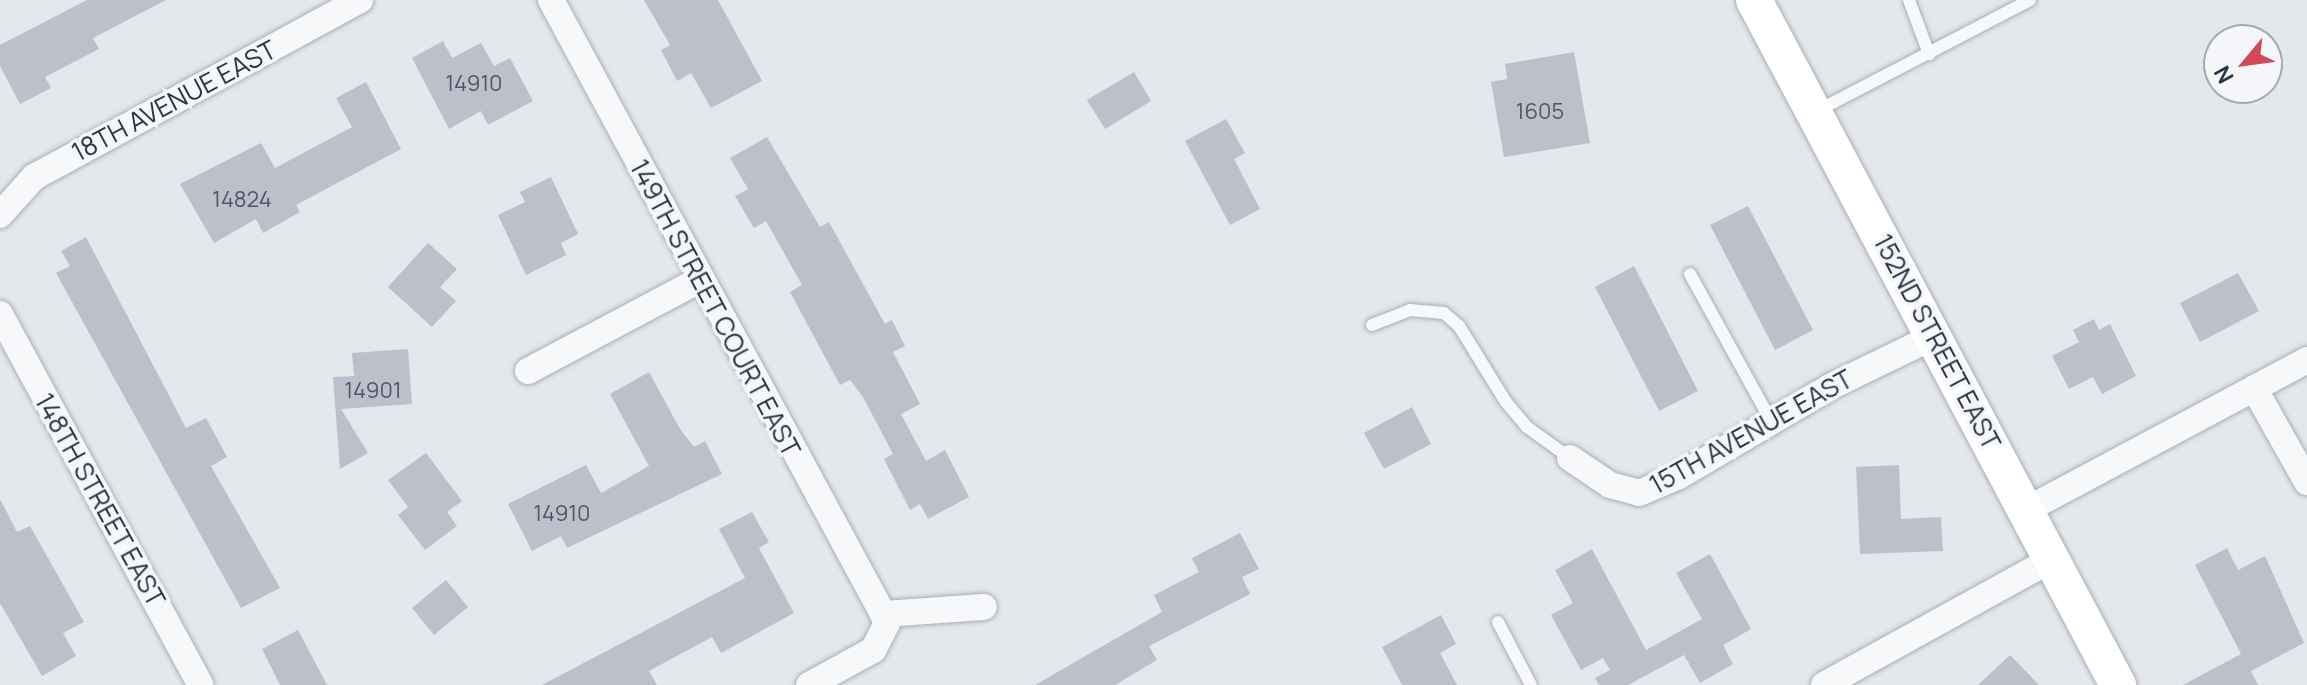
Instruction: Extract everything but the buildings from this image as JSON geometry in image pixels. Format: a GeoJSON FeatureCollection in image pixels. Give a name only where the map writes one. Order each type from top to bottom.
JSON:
{"type":"FeatureCollection","features":[{"type":"Feature","properties":{"kind":"main road","name":"152ND STREET EAST"},"geometry":{"type":"LineString","coordinates":[[1754,0],[2028,509],[2118,685]]}},
{"type":"Feature","properties":{"kind":"street","name":"18TH AVENUE EAST"},"geometry":{"type":"LineString","coordinates":[[0,215],[34,177],[360,0]]}},
{"type":"Feature","properties":{"kind":"street","name":"149TH STREET COURT EAST"},"geometry":{"type":"LineString","coordinates":[[551,0],[699,280],[883,614]]}},
{"type":"Feature","properties":{"kind":"street"},"geometry":{"type":"LineString","coordinates":[[528,371],[699,280]]}},
{"type":"Feature","properties":{"kind":"street","name":"148TH STREET EAST"},"geometry":{"type":"LineString","coordinates":[[0,314],[201,685]]}},
{"type":"Feature","properties":{"kind":"street","name":"15TH AVENUE EAST"},"geometry":{"type":"LineString","coordinates":[[1570,458],[1610,485],[1639,493],[1679,476],[1771,421],[1933,337]]}},
{"type":"Feature","properties":{"kind":"street"},"geometry":{"type":"LineString","coordinates":[[2028,509],[2307,360]]}},
{"type":"Feature","properties":{"kind":"street"},"geometry":{"type":"LineString","coordinates":[[2254,388],[2307,482]]}},
{"type":"Feature","properties":{"kind":"street"},"geometry":{"type":"LineString","coordinates":[[1824,685],[2052,559]]}},
{"type":"Feature","properties":{"kind":"street"},"geometry":{"type":"LineString","coordinates":[[809,685],[873,650],[887,623],[883,614],[984,607]]}},
{"type":"Feature","properties":{"kind":"lane"},"geometry":{"type":"LineString","coordinates":[[1909,0],[1929,54]]}},
{"type":"Feature","properties":{"kind":"lane"},"geometry":{"type":"LineString","coordinates":[[1814,113],[2030,0]]}},
{"type":"Feature","properties":{"kind":"lane"},"geometry":{"type":"LineString","coordinates":[[1690,274],[1771,421]]}},
{"type":"Feature","properties":{"kind":"lane"},"geometry":{"type":"LineString","coordinates":[[1372,325],[1410,310],[1444,313],[1459,326],[1506,402],[1527,427],[1570,458]]}},
{"type":"Feature","properties":{"kind":"lane"},"geometry":{"type":"LineString","coordinates":[[1498,622],[1531,685]]}}]}
